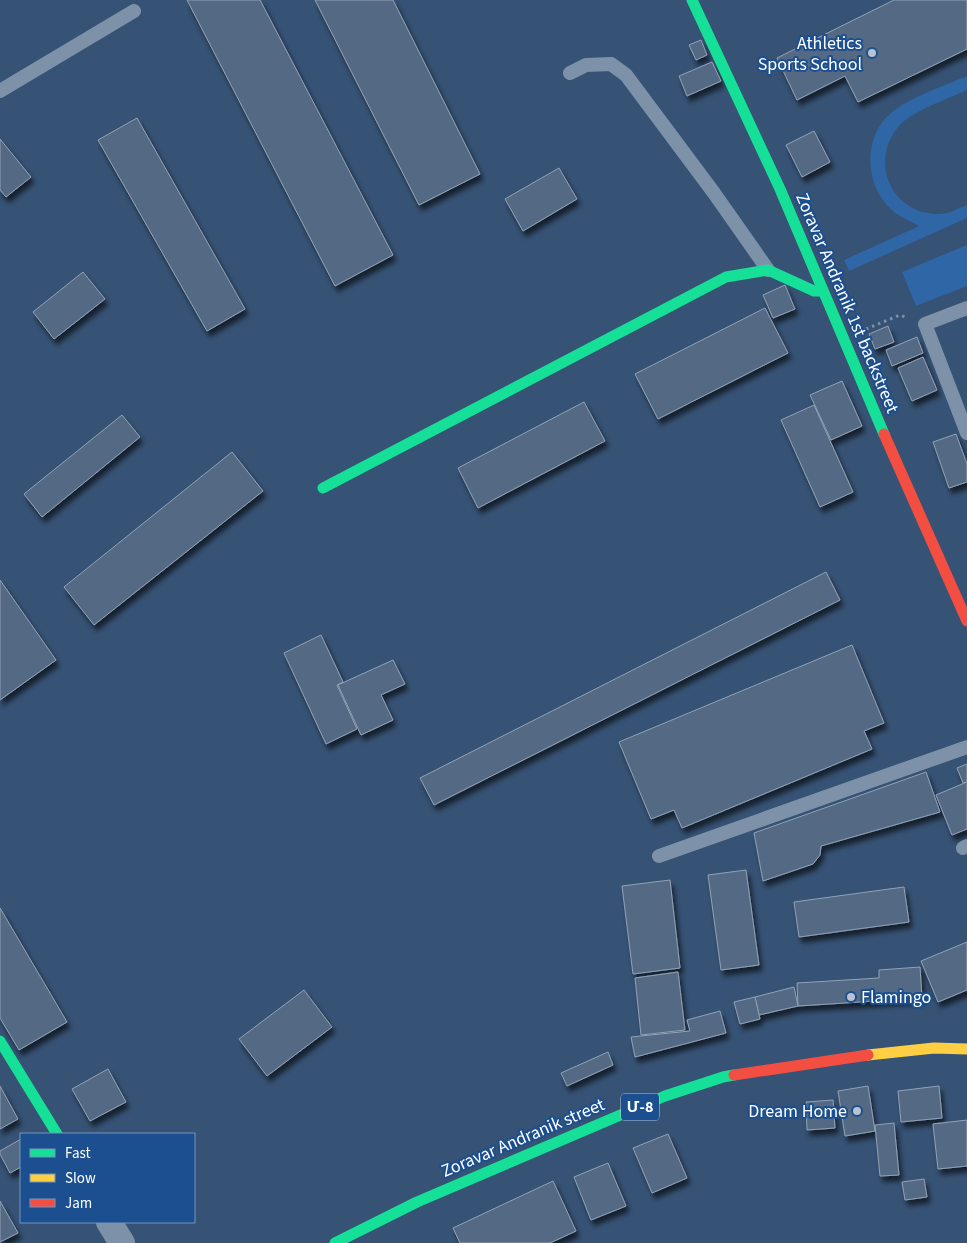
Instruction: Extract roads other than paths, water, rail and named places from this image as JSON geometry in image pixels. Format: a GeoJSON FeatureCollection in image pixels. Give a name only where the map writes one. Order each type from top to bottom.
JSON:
{"type":"FeatureCollection","features":[{"type":"Feature","properties":{"kind":"main road","name":"Zoravar Andranik 1st backstreet"},"geometry":{"type":"LineString","coordinates":[[692,0],[780,189],[843,340],[967,621]]}},
{"type":"Feature","properties":{"kind":"main road"},"geometry":{"type":"LineString","coordinates":[[323,488],[726,277],[768,270],[814,291],[822,291]]}},
{"type":"Feature","properties":{"kind":"main road"},"geometry":{"type":"LineString","coordinates":[[0,1041],[55,1133]]}},
{"type":"Feature","properties":{"kind":"main road","name":"Zoravar Andranik street"},"geometry":{"type":"LineString","coordinates":[[335,1243],[417,1202],[664,1096],[723,1077],[858,1056],[934,1048],[967,1049]]}},
{"type":"Feature","properties":{"kind":"street"},"geometry":{"type":"LineString","coordinates":[[111,1223],[122,1243]]}},
{"type":"Feature","properties":{"kind":"lane"},"geometry":{"type":"LineString","coordinates":[[0,91],[134,10]]}},
{"type":"Feature","properties":{"kind":"lane"},"geometry":{"type":"LineString","coordinates":[[570,74],[586,65],[611,64],[626,75],[714,193],[768,270]]}},
{"type":"Feature","properties":{"kind":"lane"},"geometry":{"type":"LineString","coordinates":[[966,310],[925,324],[967,434]]}},
{"type":"Feature","properties":{"kind":"lane"},"geometry":{"type":"LineString","coordinates":[[659,856],[967,747]]}},
{"type":"Feature","properties":{"kind":"place","name":"Athletics Sports School"},"geometry":{"type":"Point","coordinates":[872,53]}},
{"type":"Feature","properties":{"kind":"place","name":"Flamingo"},"geometry":{"type":"Point","coordinates":[851,997]}},
{"type":"Feature","properties":{"kind":"place","name":"Dream Home"},"geometry":{"type":"Point","coordinates":[857,1111]}}]}
